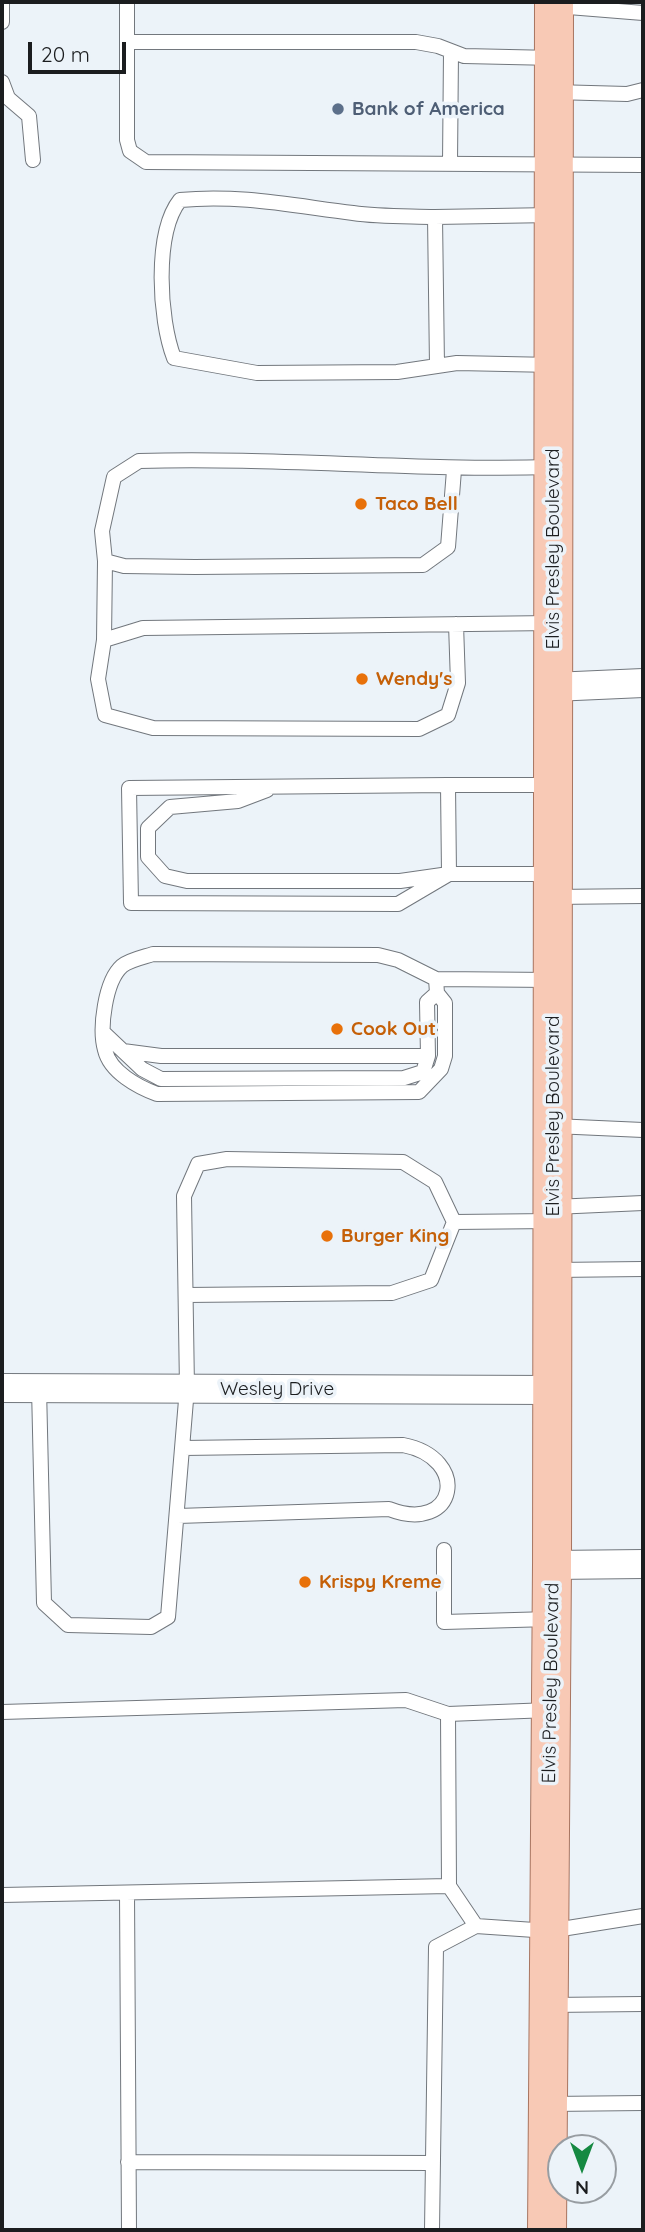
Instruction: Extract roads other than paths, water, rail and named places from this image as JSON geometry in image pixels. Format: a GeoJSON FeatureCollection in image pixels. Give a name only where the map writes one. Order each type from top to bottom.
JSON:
{"type":"FeatureCollection","features":[{"type":"Feature","properties":{"kind":"main road","name":"Elvis Presley Boulevard"},"geometry":{"type":"LineString","coordinates":[[547,2230],[552,1619],[554,4]]}},
{"type":"Feature","properties":{"kind":"street"},"geometry":{"type":"LineString","coordinates":[[553,687],[643,683]]}},
{"type":"Feature","properties":{"kind":"street","name":"Wesley Drive"},"geometry":{"type":"LineString","coordinates":[[2,1388],[552,1390]]}},
{"type":"Feature","properties":{"kind":"street"},"geometry":{"type":"LineString","coordinates":[[552,1565],[643,1564]]}},
{"type":"Feature","properties":{"kind":"lane"},"geometry":{"type":"LineString","coordinates":[[2,2],[2,22]]}},
{"type":"Feature","properties":{"kind":"lane"},"geometry":{"type":"LineString","coordinates":[[127,2],[127,140],[130,151],[146,162],[643,165]]}},
{"type":"Feature","properties":{"kind":"lane"},"geometry":{"type":"LineString","coordinates":[[554,4],[643,13]]}},
{"type":"Feature","properties":{"kind":"lane"},"geometry":{"type":"LineString","coordinates":[[127,42],[416,42],[627,94],[643,90]]}},
{"type":"Feature","properties":{"kind":"lane"},"geometry":{"type":"LineString","coordinates":[[450,163],[451,52]]}},
{"type":"Feature","properties":{"kind":"lane"},"geometry":{"type":"LineString","coordinates":[[2,82],[8,98],[29,116],[33,160]]}},
{"type":"Feature","properties":{"kind":"lane"},"geometry":{"type":"LineString","coordinates":[[554,215],[435,217],[357,214],[264,200],[180,200],[167,222],[162,277],[167,341],[174,358],[257,373],[397,372],[457,362],[554,365]]}},
{"type":"Feature","properties":{"kind":"lane"},"geometry":{"type":"LineString","coordinates":[[435,217],[436,366]]}},
{"type":"Feature","properties":{"kind":"lane"},"geometry":{"type":"LineString","coordinates":[[456,624],[458,683],[448,715],[419,729],[153,729],[105,715],[98,679],[104,640],[105,561],[102,531],[114,477],[139,461],[342,462],[454,470],[553,467]]}},
{"type":"Feature","properties":{"kind":"lane"},"geometry":{"type":"LineString","coordinates":[[105,561],[124,566],[195,567],[423,565],[448,547],[454,470]]}},
{"type":"Feature","properties":{"kind":"lane"},"geometry":{"type":"LineString","coordinates":[[104,640],[143,628],[553,623]]}},
{"type":"Feature","properties":{"kind":"lane"},"geometry":{"type":"LineString","coordinates":[[448,785],[449,874]]}},
{"type":"Feature","properties":{"kind":"lane"},"geometry":{"type":"LineString","coordinates":[[449,874],[398,904],[131,903],[129,788],[553,785]]}},
{"type":"Feature","properties":{"kind":"lane"},"geometry":{"type":"LineString","coordinates":[[276,786],[238,801],[170,807],[148,828],[149,857],[165,876],[187,881],[400,881],[449,874],[643,896]]}},
{"type":"Feature","properties":{"kind":"lane"},"geometry":{"type":"LineString","coordinates":[[153,954],[378,955],[398,960],[436,986],[444,1003],[444,1056],[441,1069],[419,1092],[158,1094],[139,1088],[124,1076],[105,1051],[105,995],[122,966],[153,954]]}},
{"type":"Feature","properties":{"kind":"lane"},"geometry":{"type":"LineString","coordinates":[[436,986],[553,980]]}},
{"type":"Feature","properties":{"kind":"lane"},"geometry":{"type":"LineString","coordinates":[[105,1034],[142,1069],[161,1079],[404,1078],[423,1072],[428,1056],[427,1002],[436,986]]}},
{"type":"Feature","properties":{"kind":"lane"},"geometry":{"type":"LineString","coordinates":[[122,1051],[161,1056],[428,1056]]}},
{"type":"Feature","properties":{"kind":"lane"},"geometry":{"type":"LineString","coordinates":[[553,1126],[643,1130]]}},
{"type":"Feature","properties":{"kind":"lane"},"geometry":{"type":"LineString","coordinates":[[39,1388],[44,1603],[68,1625],[151,1628],[168,1617],[187,1388],[184,1196],[198,1164],[227,1159],[403,1162],[435,1181],[454,1222],[431,1280],[392,1293],[186,1295]]}},
{"type":"Feature","properties":{"kind":"lane"},"geometry":{"type":"LineString","coordinates":[[454,1222],[643,1203]]}},
{"type":"Feature","properties":{"kind":"lane"},"geometry":{"type":"LineString","coordinates":[[552,1270],[643,1269],[643,1280]]}},
{"type":"Feature","properties":{"kind":"lane"},"geometry":{"type":"LineString","coordinates":[[178,1516],[390,1509],[424,1516],[436,1511],[446,1495],[446,1473],[433,1455],[421,1448],[403,1445],[183,1448]]}},
{"type":"Feature","properties":{"kind":"lane"},"geometry":{"type":"LineString","coordinates":[[444,1550],[444,1622],[552,1619]]}},
{"type":"Feature","properties":{"kind":"lane"},"geometry":{"type":"LineString","coordinates":[[2,1712],[407,1700],[448,1714],[550,1710]]}},
{"type":"Feature","properties":{"kind":"lane"},"geometry":{"type":"LineString","coordinates":[[448,1714],[449,1886],[476,1926]]}},
{"type":"Feature","properties":{"kind":"lane"},"geometry":{"type":"LineString","coordinates":[[2,1895],[449,1886]]}},
{"type":"Feature","properties":{"kind":"lane"},"geometry":{"type":"LineString","coordinates":[[127,1893],[129,2230]]}},
{"type":"Feature","properties":{"kind":"lane"},"geometry":{"type":"LineString","coordinates":[[432,2230],[436,1947],[476,1926],[549,1931],[643,1916]]}},
{"type":"Feature","properties":{"kind":"lane"},"geometry":{"type":"LineString","coordinates":[[548,2005],[643,2004]]}},
{"type":"Feature","properties":{"kind":"lane"},"geometry":{"type":"LineString","coordinates":[[548,2104],[643,2103]]}},
{"type":"Feature","properties":{"kind":"lane"},"geometry":{"type":"LineString","coordinates":[[128,2162],[433,2163]]}},
{"type":"Feature","properties":{"kind":"place","name":"Bank of America"},"geometry":{"type":"Point","coordinates":[338,109]}},
{"type":"Feature","properties":{"kind":"place","name":"Taco Bell"},"geometry":{"type":"Point","coordinates":[361,504]}},
{"type":"Feature","properties":{"kind":"place","name":"Wendy's"},"geometry":{"type":"Point","coordinates":[362,679]}},
{"type":"Feature","properties":{"kind":"place","name":"Cook Out"},"geometry":{"type":"Point","coordinates":[337,1029]}},
{"type":"Feature","properties":{"kind":"place","name":"Burger King"},"geometry":{"type":"Point","coordinates":[327,1236]}},
{"type":"Feature","properties":{"kind":"place","name":"Krispy Kreme"},"geometry":{"type":"Point","coordinates":[305,1582]}}]}
